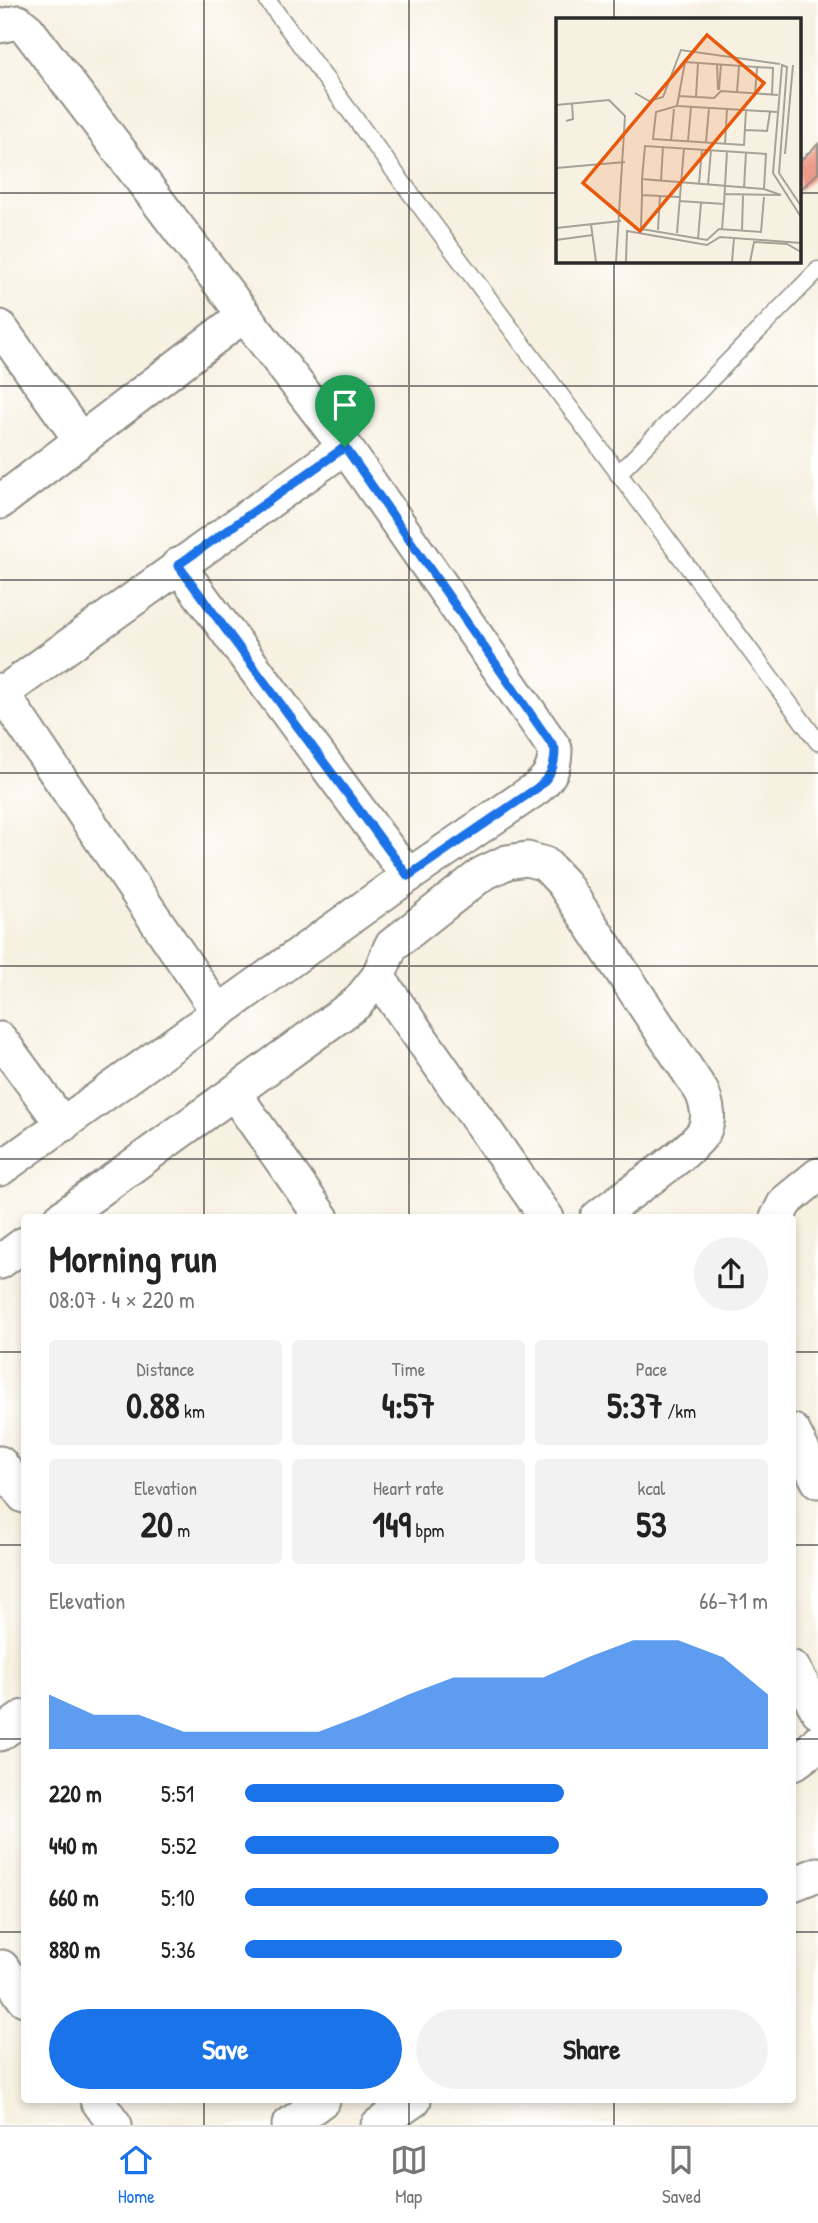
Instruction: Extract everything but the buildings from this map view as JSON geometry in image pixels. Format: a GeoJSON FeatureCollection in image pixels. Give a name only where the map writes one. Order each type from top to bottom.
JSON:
{"type":"FeatureCollection","features":[{"type":"Feature","properties":{"kind":"street"},"geometry":{"type":"LineString","coordinates":[[0,26],[18,22],[28,30],[345,447],[555,749],[555,765],[548,778],[537,788],[408,876],[0,1169]]}},
{"type":"Feature","properties":{"kind":"street"},"geometry":{"type":"LineString","coordinates":[[0,502],[244,315]]}},
{"type":"Feature","properties":{"kind":"street"},"geometry":{"type":"LineString","coordinates":[[0,327],[80,439]]}},
{"type":"Feature","properties":{"kind":"street"},"geometry":{"type":"LineString","coordinates":[[218,1012],[1,693],[345,447]]}},
{"type":"Feature","properties":{"kind":"street"},"geometry":{"type":"LineString","coordinates":[[178,565],[408,876]]}},
{"type":"Feature","properties":{"kind":"street"},"geometry":{"type":"LineString","coordinates":[[70,1214],[357,1003],[378,977],[391,946],[481,874],[507,862],[527,859],[545,864],[554,874],[702,1092],[709,1110],[703,1132],[689,1146],[602,1214]]}},
{"type":"Feature","properties":{"kind":"street"},"geometry":{"type":"LineString","coordinates":[[378,977],[544,1214]]}},
{"type":"Feature","properties":{"kind":"street"},"geometry":{"type":"LineString","coordinates":[[0,1039],[63,1125]]}},
{"type":"Feature","properties":{"kind":"street"},"geometry":{"type":"LineString","coordinates":[[234,1093],[319,1214]]}},
{"type":"Feature","properties":{"kind":"street"},"geometry":{"type":"LineString","coordinates":[[779,1214],[785,1202],[818,1175]]}},
{"type":"Feature","properties":{"kind":"street"},"geometry":{"type":"LineString","coordinates":[[0,1262],[21,1246]]}},
{"type":"Feature","properties":{"kind":"street"},"geometry":{"type":"LineString","coordinates":[[796,1438],[818,1481]]}},
{"type":"Feature","properties":{"kind":"street"},"geometry":{"type":"LineString","coordinates":[[0,1463],[21,1492]]}},
{"type":"Feature","properties":{"kind":"street"},"geometry":{"type":"LineString","coordinates":[[796,1673],[818,1711]]}},
{"type":"Feature","properties":{"kind":"street"},"geometry":{"type":"LineString","coordinates":[[0,1734],[21,1719]]}},
{"type":"Feature","properties":{"kind":"street"},"geometry":{"type":"LineString","coordinates":[[796,1762],[808,1754],[818,1741]]}},
{"type":"Feature","properties":{"kind":"street"},"geometry":{"type":"LineString","coordinates":[[796,1883],[818,1874]]}},
{"type":"Feature","properties":{"kind":"street"},"geometry":{"type":"LineString","coordinates":[[9,1962],[21,1992]]}},
{"type":"Feature","properties":{"kind":"street"},"geometry":{"type":"LineString","coordinates":[[99,2103],[115,2125]]}},
{"type":"Feature","properties":{"kind":"street"},"geometry":{"type":"LineString","coordinates":[[289,2125],[319,2103]]}},
{"type":"Feature","properties":{"kind":"street"},"geometry":{"type":"LineString","coordinates":[[378,2125],[410,2103]]}},
{"type":"Feature","properties":{"kind":"lane"},"geometry":{"type":"LineString","coordinates":[[267,0],[818,742]]}},
{"type":"Feature","properties":{"kind":"lane"},"geometry":{"type":"LineString","coordinates":[[618,474],[818,270]]}},
{"type":"Feature","properties":{"kind":"route"},"geometry":{"type":"LineString","coordinates":[[345,447],[555,749],[555,765],[548,778],[537,788],[408,876],[178,565],[345,447]]}}]}
